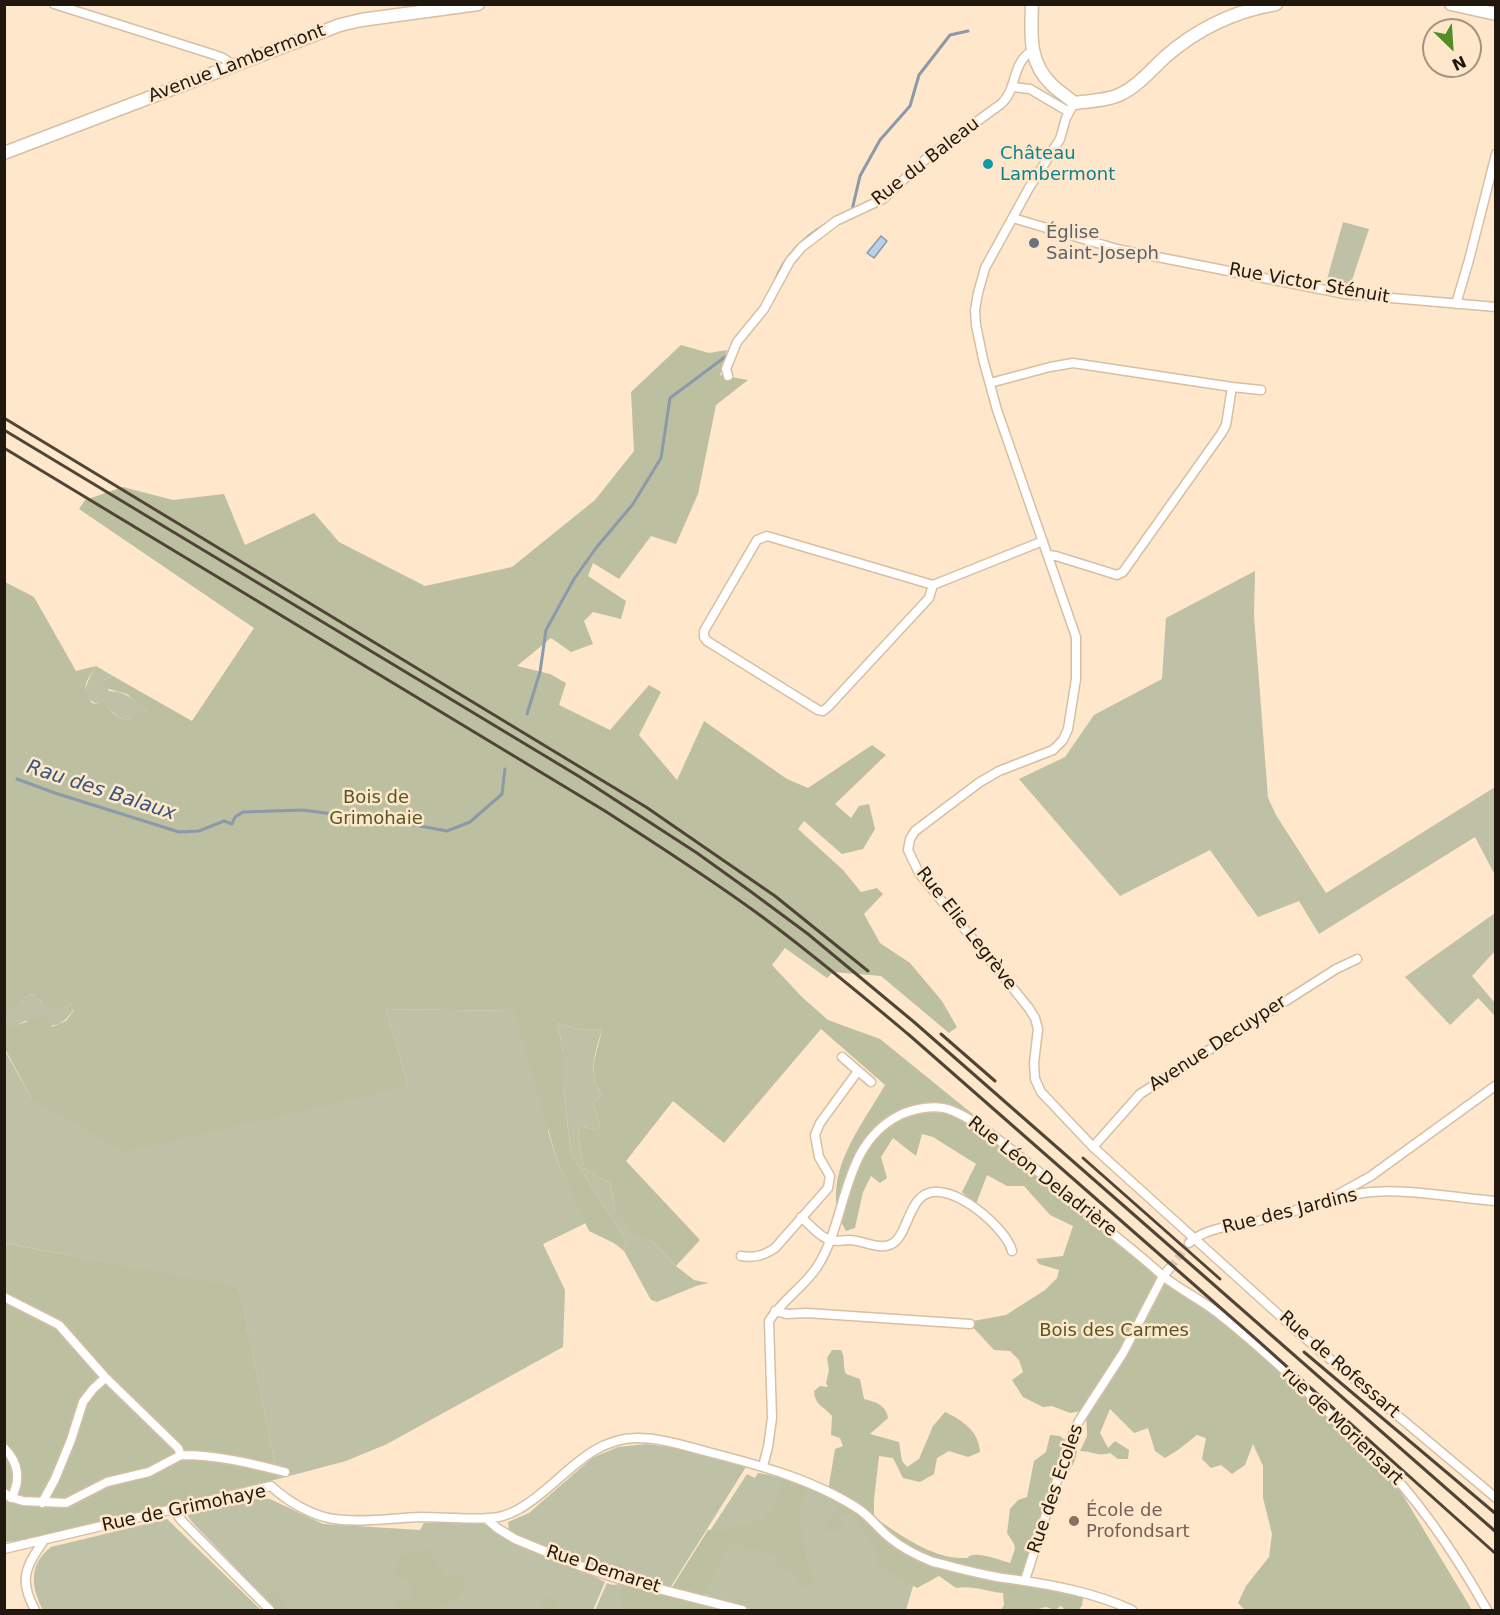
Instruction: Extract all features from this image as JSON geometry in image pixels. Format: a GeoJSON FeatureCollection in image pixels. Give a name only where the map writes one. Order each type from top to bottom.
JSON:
{"type":"FeatureCollection","features":[{"type":"Feature","properties":{"kind":"street"},"geometry":{"type":"LineString","coordinates":[[54,4],[216,55],[233,65]]}},
{"type":"Feature","properties":{"kind":"street","name":"Avenue Lambermont"},"geometry":{"type":"LineString","coordinates":[[4,153],[351,22],[478,4]]}},
{"type":"Feature","properties":{"kind":"street"},"geometry":{"type":"LineString","coordinates":[[1032,4],[1032,51],[1040,71],[1072,107]]}},
{"type":"Feature","properties":{"kind":"street"},"geometry":{"type":"LineString","coordinates":[[1013,87],[1030,89],[1072,107],[1108,98],[1123,93],[1178,46],[1213,24],[1250,9],[1276,4]]}},
{"type":"Feature","properties":{"kind":"street"},"geometry":{"type":"LineString","coordinates":[[1451,4],[1496,14]]}},
{"type":"Feature","properties":{"kind":"street","name":"Rue du Baleau"},"geometry":{"type":"LineString","coordinates":[[728,376],[726,369],[737,342],[764,309],[790,261],[802,247],[836,221],[883,199],[928,157],[1005,100],[1013,87],[1017,66],[1025,54],[1032,51]]}},
{"type":"Feature","properties":{"kind":"street","name":"Rue Elie Legrève"},"geometry":{"type":"LineString","coordinates":[[1072,107],[1060,139],[1029,188],[986,268],[975,310],[976,330],[1010,449],[1076,637],[1076,679],[1068,729],[1063,740],[1053,750],[999,771],[952,802],[915,831],[908,850],[919,873],[1035,1018],[1038,1029],[1034,1063],[1035,1079],[1041,1092],[1093,1147],[1185,1230]]}},
{"type":"Feature","properties":{"kind":"street"},"geometry":{"type":"LineString","coordinates":[[1456,304],[1496,154]]}},
{"type":"Feature","properties":{"kind":"street","name":"Rue Victor Sténuit"},"geometry":{"type":"LineString","coordinates":[[1013,218],[1117,249],[1312,288],[1354,295],[1496,307]]}},
{"type":"Feature","properties":{"kind":"street"},"geometry":{"type":"LineString","coordinates":[[990,383],[1073,363],[1261,390]]}},
{"type":"Feature","properties":{"kind":"street"},"geometry":{"type":"LineString","coordinates":[[1048,555],[1056,555],[1112,574],[1120,574],[1172,505],[1224,429],[1233,387]]}},
{"type":"Feature","properties":{"kind":"street"},"geometry":{"type":"LineString","coordinates":[[933,585],[929,598],[823,711],[807,704],[704,637],[704,631],[757,540],[767,536],[933,585],[1043,541]]}},
{"type":"Feature","properties":{"kind":"street","name":"Avenue Decuyper"},"geometry":{"type":"LineString","coordinates":[[1093,1147],[1140,1094],[1336,969],[1357,959]]}},
{"type":"Feature","properties":{"kind":"street"},"geometry":{"type":"LineString","coordinates":[[842,1057],[872,1082]]}},
{"type":"Feature","properties":{"kind":"street"},"geometry":{"type":"LineString","coordinates":[[741,1256],[765,1255],[775,1248],[828,1188],[830,1176],[819,1157],[815,1135],[820,1123],[858,1071]]}},
{"type":"Feature","properties":{"kind":"street"},"geometry":{"type":"LineString","coordinates":[[1324,1201],[1371,1176],[1495,1086]]}},
{"type":"Feature","properties":{"kind":"street","name":"Rue Léon Deladrière"},"geometry":{"type":"LineString","coordinates":[[775,1311],[819,1265],[862,1149],[888,1122],[901,1114],[934,1107],[949,1109],[975,1122],[1075,1200],[1163,1276]]}},
{"type":"Feature","properties":{"kind":"street"},"geometry":{"type":"LineString","coordinates":[[801,1217],[829,1240],[853,1240],[881,1247],[891,1245],[899,1238],[921,1198],[931,1192],[940,1191],[962,1200],[988,1218],[1006,1236],[1012,1251]]}},
{"type":"Feature","properties":{"kind":"street","name":"Rue des Jardins"},"geometry":{"type":"LineString","coordinates":[[1191,1241],[1203,1234],[1280,1216],[1324,1201],[1363,1193],[1389,1191],[1496,1201]]}},
{"type":"Feature","properties":{"kind":"street","name":"Rue de Rofessart"},"geometry":{"type":"LineString","coordinates":[[1185,1230],[1191,1241],[1496,1498]]}},
{"type":"Feature","properties":{"kind":"street"},"geometry":{"type":"LineString","coordinates":[[1163,1276],[1170,1268]]}},
{"type":"Feature","properties":{"kind":"street","name":"Rue des Ecoles"},"geometry":{"type":"LineString","coordinates":[[1025,1580],[1068,1443],[1079,1421],[1123,1353],[1163,1276]]}},
{"type":"Feature","properties":{"kind":"street","name":"rue de Moriensart"},"geometry":{"type":"LineString","coordinates":[[1163,1276],[1219,1314],[1394,1474],[1466,1575],[1487,1611]]}},
{"type":"Feature","properties":{"kind":"street"},"geometry":{"type":"LineString","coordinates":[[4,1297],[60,1325],[105,1378],[178,1448],[180,1455]]}},
{"type":"Feature","properties":{"kind":"street"},"geometry":{"type":"LineString","coordinates":[[763,1466],[771,1429],[768,1325],[775,1311],[787,1314],[807,1313],[970,1324]]}},
{"type":"Feature","properties":{"kind":"street"},"geometry":{"type":"LineString","coordinates":[[42,1503],[71,1440],[83,1402],[105,1378]]}},
{"type":"Feature","properties":{"kind":"street","name":"Rue de Grimohaye"},"geometry":{"type":"LineString","coordinates":[[4,1549],[271,1486],[280,1495],[309,1511],[334,1519],[419,1517],[487,1519],[525,1506],[592,1452],[608,1443],[638,1438],[662,1440],[763,1466],[831,1495],[857,1509],[890,1539],[922,1558],[962,1569],[1098,1596],[1132,1611]]}},
{"type":"Feature","properties":{"kind":"street"},"geometry":{"type":"LineString","coordinates":[[4,1448],[13,1457],[17,1474],[16,1488],[8,1497]]}},
{"type":"Feature","properties":{"kind":"street"},"geometry":{"type":"LineString","coordinates":[[8,1497],[42,1503],[66,1503],[107,1482],[149,1473],[180,1455],[233,1459],[285,1472]]}},
{"type":"Feature","properties":{"kind":"street"},"geometry":{"type":"LineString","coordinates":[[173,1509],[270,1611]]}},
{"type":"Feature","properties":{"kind":"street"},"geometry":{"type":"LineString","coordinates":[[501,1516],[502,1531]]}},
{"type":"Feature","properties":{"kind":"street","name":"Rue Demaret"},"geometry":{"type":"LineString","coordinates":[[487,1519],[502,1531],[542,1550],[608,1576],[742,1611]]}},
{"type":"Feature","properties":{"kind":"street"},"geometry":{"type":"LineString","coordinates":[[35,1611],[25,1579],[28,1563],[44,1540]]}},
{"type":"Feature","properties":{"kind":"street"},"geometry":{"type":"LineString","coordinates":[[17,1546],[28,1563]]}},
{"type":"Feature","properties":{"kind":"green space"},"geometry":{"type":"Polygon","coordinates":[[[1343,222],[1369,229],[1349,289],[1326,283],[1343,222]]]}},
{"type":"Feature","properties":{"kind":"green space","name":"Bois de Grimohaie"},"geometry":{"type":"Polygon","coordinates":[[[681,345],[709,353],[727,350],[720,375],[748,380],[716,405],[698,494],[676,544],[651,536],[619,579],[593,563],[588,576],[626,601],[621,619],[593,612],[584,621],[593,644],[571,652],[551,638],[517,666],[550,674],[566,683],[559,705],[610,730],[649,685],[661,692],[639,735],[677,780],[704,721],[787,779],[808,788],[872,745],[886,755],[835,804],[851,818],[859,806],[869,804],[875,829],[863,849],[842,854],[804,821],[798,829],[843,870],[861,892],[877,888],[883,894],[864,914],[880,943],[910,963],[942,1001],[957,1027],[949,1033],[881,976],[833,972],[827,978],[785,948],[772,965],[803,998],[828,1020],[880,1039],[1006,1141],[1226,1323],[1389,1472],[1472,1610],[1245,1610],[1238,1603],[1246,1586],[1269,1557],[1272,1534],[1263,1498],[1263,1466],[1253,1444],[1245,1465],[1232,1474],[1221,1465],[1211,1468],[1202,1459],[1206,1438],[1197,1435],[1165,1458],[1155,1451],[1148,1428],[1134,1433],[1110,1409],[1100,1433],[1108,1448],[1115,1441],[1129,1450],[1128,1459],[1118,1459],[1110,1453],[1080,1451],[1087,1436],[1086,1410],[1070,1413],[1052,1406],[1043,1407],[1023,1397],[1012,1380],[1023,1372],[1019,1360],[1010,1351],[994,1350],[970,1324],[973,1321],[1006,1315],[1045,1290],[1057,1278],[1059,1270],[1039,1264],[1036,1259],[1063,1256],[1073,1226],[1050,1215],[1024,1186],[1007,1186],[987,1175],[976,1204],[962,1192],[976,1164],[933,1137],[922,1134],[916,1156],[893,1138],[881,1157],[887,1178],[880,1183],[871,1176],[863,1192],[855,1228],[846,1231],[838,1214],[836,1196],[842,1162],[885,1085],[821,1029],[724,1143],[673,1101],[626,1161],[700,1240],[676,1266],[650,1239],[635,1236],[615,1209],[611,1184],[583,1168],[578,1130],[583,1127],[596,1130],[600,1126],[593,1103],[602,1095],[597,1086],[594,1062],[602,1029],[581,1030],[558,1023],[563,1053],[563,1086],[571,1154],[626,1240],[624,1251],[614,1243],[589,1231],[558,1163],[514,1011],[386,1009],[408,1086],[124,1152],[32,1099],[5,1049],[5,1026],[21,1024],[47,1014],[52,1027],[66,1021],[74,1010],[71,1003],[61,1007],[51,1007],[39,1000],[36,995],[30,994],[5,1016],[5,582],[34,597],[76,671],[96,666],[86,684],[86,692],[92,703],[104,705],[119,718],[131,720],[138,711],[149,713],[127,694],[105,688],[104,680],[113,676],[192,721],[254,628],[79,509],[85,500],[123,487],[173,500],[224,494],[245,545],[314,513],[339,542],[425,586],[512,567],[595,500],[634,451],[631,392],[681,345]]]}},
{"type":"Feature","properties":{"kind":"green space"},"geometry":{"type":"Polygon","coordinates":[[[1255,571],[1254,616],[1268,798],[1276,815],[1326,893],[1495,787],[1495,875],[1475,837],[1319,934],[1299,901],[1258,917],[1210,850],[1120,896],[1019,779],[1065,757],[1094,715],[1162,679],[1166,618],[1255,571]]]}},
{"type":"Feature","properties":{"kind":"green space"},"geometry":{"type":"Polygon","coordinates":[[[96,666],[113,676],[104,680],[109,691],[126,695],[150,714],[131,720],[119,718],[104,706],[90,700],[86,696],[86,690],[88,680],[96,666]]]}},
{"type":"Feature","properties":{"kind":"green space"},"geometry":{"type":"Polygon","coordinates":[[[1495,913],[1495,951],[1472,976],[1495,1003],[1495,1016],[1478,998],[1450,1025],[1405,977],[1495,913]]]}},
{"type":"Feature","properties":{"kind":"green space"},"geometry":{"type":"Polygon","coordinates":[[[30,994],[36,995],[41,1002],[71,1003],[74,1009],[63,1021],[53,1026],[25,1021],[15,1026],[5,1026],[4,1016],[30,994]]]}},
{"type":"Feature","properties":{"kind":"green space"},"geometry":{"type":"Polygon","coordinates":[[[386,1009],[514,1011],[553,1116],[548,1131],[558,1163],[586,1223],[543,1244],[565,1290],[563,1347],[387,1444],[346,1461],[278,1479],[239,1288],[5,1243],[4,1049],[32,1099],[408,1086],[386,1009]]]}},
{"type":"Feature","properties":{"kind":"green space"},"geometry":{"type":"Polygon","coordinates":[[[558,1023],[581,1030],[602,1029],[595,1055],[594,1070],[597,1086],[602,1095],[593,1103],[600,1126],[596,1130],[583,1127],[578,1130],[583,1168],[611,1184],[615,1209],[650,1239],[676,1266],[694,1280],[709,1283],[657,1302],[651,1300],[624,1251],[626,1240],[571,1154],[563,1086],[563,1053],[558,1023]]]}},
{"type":"Feature","properties":{"kind":"green space"},"geometry":{"type":"Polygon","coordinates":[[[4,1243],[239,1287],[278,1479],[27,1540],[5,1542],[4,1243]]]}},
{"type":"Feature","properties":{"kind":"green space"},"geometry":{"type":"Polygon","coordinates":[[[832,1350],[841,1350],[846,1374],[860,1379],[864,1399],[880,1405],[887,1414],[888,1418],[870,1434],[899,1442],[902,1461],[907,1467],[919,1459],[933,1426],[945,1412],[968,1427],[976,1438],[980,1452],[968,1457],[949,1451],[937,1458],[934,1474],[920,1482],[903,1478],[893,1458],[879,1456],[874,1517],[928,1550],[952,1557],[968,1558],[981,1555],[1010,1563],[1015,1549],[1007,1533],[1010,1509],[1018,1500],[1027,1497],[1034,1461],[1046,1452],[1050,1435],[1060,1436],[1069,1443],[1077,1439],[1074,1462],[1060,1480],[1025,1580],[1084,1593],[1079,1610],[1065,1610],[1061,1606],[1055,1610],[1046,1607],[1034,1610],[1001,1610],[1004,1605],[1003,1593],[968,1587],[956,1588],[939,1576],[917,1588],[876,1563],[876,1549],[852,1515],[840,1515],[842,1526],[839,1532],[829,1533],[825,1527],[831,1516],[838,1512],[828,1491],[835,1449],[843,1446],[840,1438],[831,1435],[832,1416],[818,1403],[814,1391],[820,1386],[828,1387],[826,1383],[829,1370],[827,1358],[832,1350]]]}},
{"type":"Feature","properties":{"kind":"green space"},"geometry":{"type":"Polygon","coordinates":[[[646,1444],[677,1448],[746,1467],[670,1588],[591,1567],[509,1530],[508,1522],[529,1513],[592,1458],[618,1447],[646,1444]]]}},
{"type":"Feature","properties":{"kind":"green space"},"geometry":{"type":"Polygon","coordinates":[[[758,1473],[782,1478],[812,1490],[861,1517],[914,1583],[906,1610],[753,1610],[706,1595],[672,1589],[747,1474],[755,1478],[758,1473]]]}},
{"type":"Feature","properties":{"kind":"green space"},"geometry":{"type":"Polygon","coordinates":[[[786,1475],[809,1485],[799,1513],[808,1568],[814,1578],[811,1585],[805,1587],[798,1581],[797,1574],[777,1566],[776,1555],[767,1556],[760,1550],[750,1550],[733,1540],[701,1600],[742,1610],[625,1610],[622,1608],[621,1589],[631,1582],[669,1592],[708,1530],[724,1530],[740,1523],[746,1525],[753,1521],[762,1522],[766,1514],[772,1510],[786,1475]]]}},
{"type":"Feature","properties":{"kind":"green space"},"geometry":{"type":"Polygon","coordinates":[[[259,1498],[270,1499],[323,1524],[420,1530],[424,1523],[482,1523],[511,1541],[582,1570],[605,1582],[593,1610],[276,1610],[187,1515],[259,1498]]]}},
{"type":"Feature","properties":{"kind":"green space"},"geometry":{"type":"Polygon","coordinates":[[[167,1519],[261,1610],[43,1610],[34,1585],[35,1569],[38,1561],[51,1547],[167,1519]]]}},
{"type":"Feature","properties":{"kind":"green space"},"geometry":{"type":"Polygon","coordinates":[[[429,1548],[445,1579],[463,1574],[465,1589],[449,1603],[434,1610],[396,1610],[394,1607],[398,1599],[406,1600],[414,1593],[407,1581],[395,1574],[396,1563],[408,1552],[416,1553],[429,1548]]]}},
{"type":"Feature","properties":{"kind":"green space"},"geometry":{"type":"Polygon","coordinates":[[[607,1583],[620,1584],[727,1610],[595,1610],[607,1583]]]}},
{"type":"Feature","properties":{"kind":"green space"},"geometry":{"type":"Polygon","coordinates":[[[273,1591],[291,1610],[274,1610],[264,1602],[264,1598],[273,1591]]]}},
{"type":"Feature","properties":{"kind":"green space"},"geometry":{"type":"Polygon","coordinates":[[[552,1597],[558,1602],[556,1610],[539,1610],[545,1599],[552,1597]]]}},
{"type":"Feature","properties":{"kind":"water"},"geometry":{"type":"Polygon","coordinates":[[[881,236],[887,241],[874,258],[867,253],[881,236]]]}},
{"type":"Feature","properties":{"kind":"waterway"},"geometry":{"type":"LineString","coordinates":[[852,210],[860,176],[880,140],[910,106],[919,75],[950,35],[968,31]]}},
{"type":"Feature","properties":{"kind":"waterway"},"geometry":{"type":"LineString","coordinates":[[775,281],[784,263],[796,248],[828,223]]}},
{"type":"Feature","properties":{"kind":"waterway"},"geometry":{"type":"LineString","coordinates":[[527,714],[540,672],[546,630],[574,579],[596,548],[633,504],[661,458],[670,398],[729,354]]}},
{"type":"Feature","properties":{"kind":"waterway","name":"Rau des Balaux"},"geometry":{"type":"LineString","coordinates":[[17,779],[179,832],[199,831],[224,821],[232,824],[235,817],[243,812],[303,810],[340,815],[378,816],[447,831],[470,822],[502,794],[505,769]]}},
{"type":"Feature","properties":{"kind":"tunnel"},"geometry":{"type":"LineString","coordinates":[[1170,1268],[1189,1243]]}},
{"type":"Feature","properties":{"kind":"railway"},"geometry":{"type":"LineString","coordinates":[[4,418],[646,807],[775,896],[868,971]]}},
{"type":"Feature","properties":{"kind":"railway"},"geometry":{"type":"LineString","coordinates":[[4,430],[580,777],[697,853],[750,891],[808,934],[914,1022],[1496,1532]]}},
{"type":"Feature","properties":{"kind":"railway"},"geometry":{"type":"LineString","coordinates":[[4,448],[605,811],[757,913],[815,957],[908,1034],[1256,1339],[1496,1554]]}},
{"type":"Feature","properties":{"kind":"railway"},"geometry":{"type":"LineString","coordinates":[[941,1034],[995,1081]]}},
{"type":"Feature","properties":{"kind":"railway"},"geometry":{"type":"LineString","coordinates":[[1083,1158],[1220,1279]]}},
{"type":"Feature","properties":{"kind":"railway"},"geometry":{"type":"LineString","coordinates":[[1304,1352],[1496,1514]]}},
{"type":"Feature","properties":{"kind":"place","name":"Château Lambermont"},"geometry":{"type":"Point","coordinates":[988,164]}},
{"type":"Feature","properties":{"kind":"place","name":"Église Saint-Joseph"},"geometry":{"type":"Point","coordinates":[1034,243]}},
{"type":"Feature","properties":{"kind":"place","name":"École de Profondsart"},"geometry":{"type":"Point","coordinates":[1074,1521]}},
{"type":"Feature","properties":{"kind":"park label","name":"Bois des Carmes"},"geometry":{"type":"Point","coordinates":[1114,1331]}}]}
